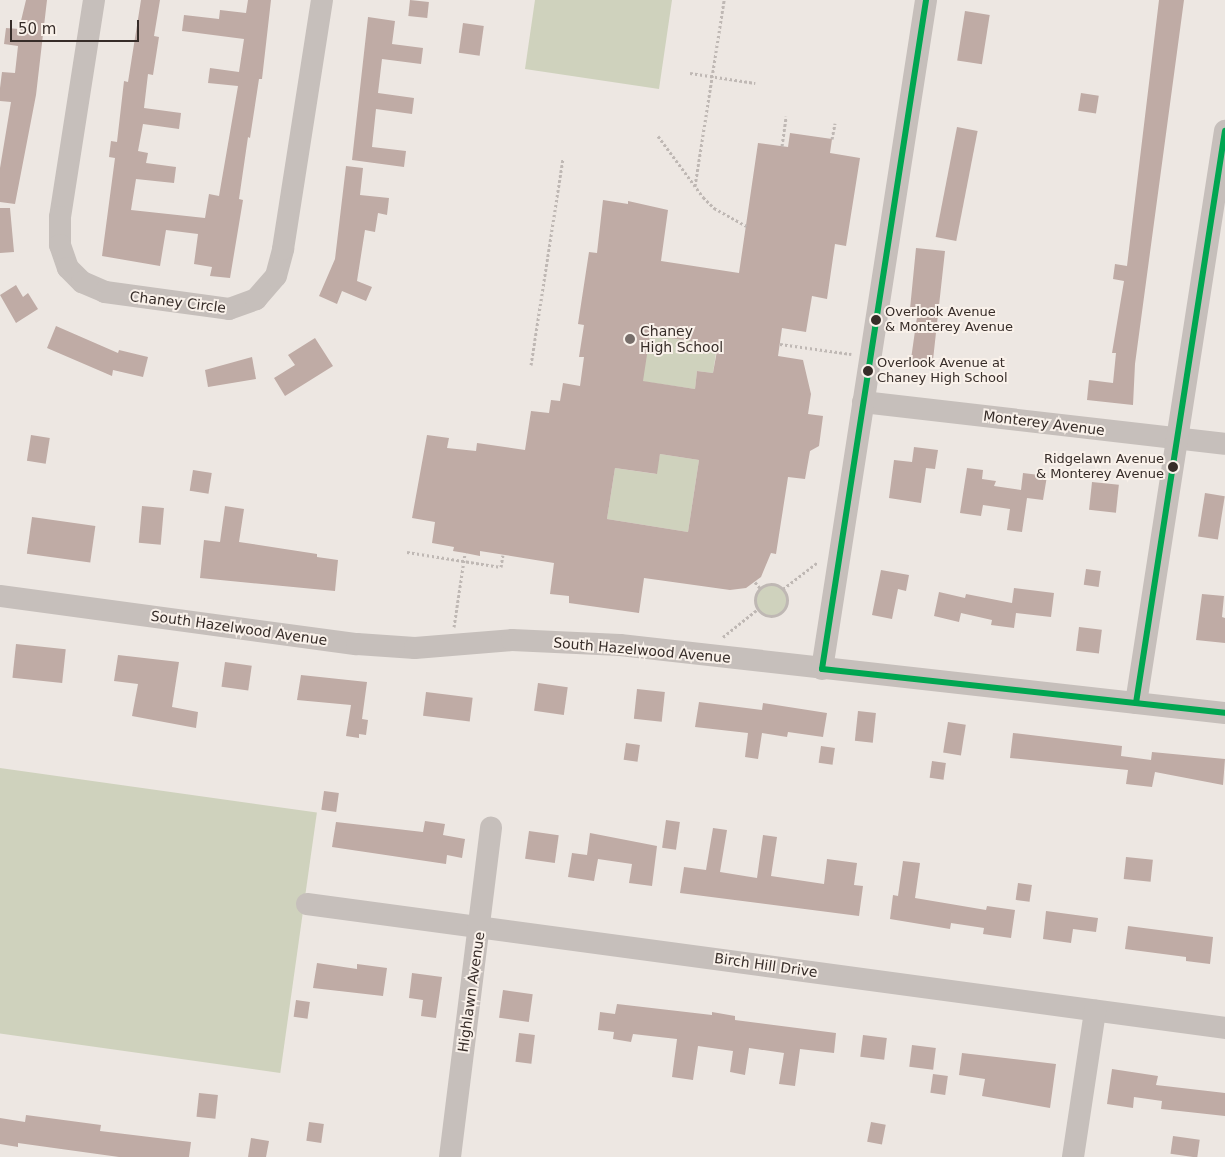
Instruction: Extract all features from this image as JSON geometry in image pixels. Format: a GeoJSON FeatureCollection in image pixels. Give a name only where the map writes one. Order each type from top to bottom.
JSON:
{"type":"FeatureCollection","features":[{"type":"Feature","properties":{"kind":"street","name":"Chaney Circle"},"geometry":{"type":"LineString","coordinates":[[94,0],[60,217],[60,245],[68,268],[82,282],[105,292],[230,309],[256,299],[276,276],[283,249],[322,0]]}},
{"type":"Feature","properties":{"kind":"street"},"geometry":{"type":"LineString","coordinates":[[822,669],[926,0]]}},
{"type":"Feature","properties":{"kind":"street"},"geometry":{"type":"LineString","coordinates":[[1136,703],[1225,131]]}},
{"type":"Feature","properties":{"kind":"street","name":"Monterey Avenue"},"geometry":{"type":"LineString","coordinates":[[864,402],[1225,444]]}},
{"type":"Feature","properties":{"kind":"street","name":"South Hazelwood Avenue"},"geometry":{"type":"LineString","coordinates":[[0,596],[357,644],[414,648],[512,640],[561,642],[702,655],[1225,713]]}},
{"type":"Feature","properties":{"kind":"street","name":"Highlawn Avenue"},"geometry":{"type":"LineString","coordinates":[[450,1157],[491,828]]}},
{"type":"Feature","properties":{"kind":"street","name":"Birch Hill Drive"},"geometry":{"type":"LineString","coordinates":[[307,904],[1225,1028]]}},
{"type":"Feature","properties":{"kind":"street"},"geometry":{"type":"LineString","coordinates":[[1073,1157],[1095,1010]]}},
{"type":"Feature","properties":{"kind":"path"},"geometry":{"type":"LineString","coordinates":[[695,186],[724,0]]}},
{"type":"Feature","properties":{"kind":"path"},"geometry":{"type":"LineString","coordinates":[[690,73],[755,83]]}},
{"type":"Feature","properties":{"kind":"path"},"geometry":{"type":"LineString","coordinates":[[782,146],[786,116]]}},
{"type":"Feature","properties":{"kind":"path"},"geometry":{"type":"LineString","coordinates":[[832,139],[834,123]]}},
{"type":"Feature","properties":{"kind":"path"},"geometry":{"type":"LineString","coordinates":[[658,136],[714,208],[746,226]]}},
{"type":"Feature","properties":{"kind":"path"},"geometry":{"type":"LineString","coordinates":[[531,364],[563,158]]}},
{"type":"Feature","properties":{"kind":"path"},"geometry":{"type":"LineString","coordinates":[[780,344],[871,357]]}},
{"type":"Feature","properties":{"kind":"path"},"geometry":{"type":"LineString","coordinates":[[784,589],[842,544]]}},
{"type":"Feature","properties":{"kind":"path"},"geometry":{"type":"LineString","coordinates":[[407,552],[501,567],[503,555]]}},
{"type":"Feature","properties":{"kind":"path"},"geometry":{"type":"LineString","coordinates":[[451,645],[465,553]]}},
{"type":"Feature","properties":{"kind":"path"},"geometry":{"type":"LineString","coordinates":[[755,582],[760,588]]}},
{"type":"Feature","properties":{"kind":"path"},"geometry":{"type":"LineString","coordinates":[[770,584],[784,589],[788,599],[782,613],[766,616],[758,609],[755,598],[760,588],[770,584]]}},
{"type":"Feature","properties":{"kind":"path"},"geometry":{"type":"LineString","coordinates":[[702,655],[758,609]]}},
{"type":"Feature","properties":{"kind":"green space"},"geometry":{"type":"Polygon","coordinates":[[[535,0],[672,0],[659,89],[525,69],[535,0]]]}},
{"type":"Feature","properties":{"kind":"green space"},"geometry":{"type":"Polygon","coordinates":[[[650,335],[721,345],[716,353],[713,373],[697,371],[695,389],[640,381],[650,335]]]}},
{"type":"Feature","properties":{"kind":"green space"},"geometry":{"type":"Polygon","coordinates":[[[660,454],[699,460],[688,532],[607,519],[615,468],[656,474],[660,454]]]}},
{"type":"Feature","properties":{"kind":"green space"},"geometry":{"type":"Polygon","coordinates":[[[771,584],[777,585],[782,589],[786,594],[786,606],[782,611],[777,615],[771,616],[765,615],[760,611],[756,606],[755,600],[756,594],[760,589],[765,585],[771,584]]]}},
{"type":"Feature","properties":{"kind":"green space"},"geometry":{"type":"Polygon","coordinates":[[[0,768],[317,813],[280,1073],[0,1034],[0,768]]]}},
{"type":"Feature","properties":{"kind":"building"},"geometry":{"type":"Polygon","coordinates":[[[26,0],[47,0],[36,95],[15,204],[0,202],[0,168],[11,102],[0,101],[0,88],[2,72],[15,73],[18,46],[4,44],[6,28],[19,29],[26,0]]]}},
{"type":"Feature","properties":{"kind":"building"},"geometry":{"type":"Polygon","coordinates":[[[141,0],[160,0],[154,36],[159,37],[153,75],[148,74],[144,108],[181,113],[179,129],[143,124],[138,151],[148,153],[146,163],[176,167],[174,183],[136,179],[131,210],[205,218],[209,194],[219,196],[238,86],[208,83],[210,68],[239,72],[244,39],[182,31],[184,15],[219,19],[220,10],[246,13],[248,0],[271,0],[262,79],[259,79],[250,138],[248,137],[239,199],[243,200],[230,278],[210,276],[212,267],[194,264],[198,234],[166,230],[160,266],[102,256],[115,158],[109,157],[111,141],[117,142],[124,81],[128,82],[141,0]]]}},
{"type":"Feature","properties":{"kind":"building"},"geometry":{"type":"Polygon","coordinates":[[[410,0],[429,2],[427,18],[408,16],[410,0]]]}},
{"type":"Feature","properties":{"kind":"building"},"geometry":{"type":"Polygon","coordinates":[[[1159,0],[1184,0],[1135,364],[1133,405],[1087,400],[1089,380],[1113,383],[1116,353],[1112,353],[1124,281],[1113,279],[1115,264],[1127,266],[1159,0]]]}},
{"type":"Feature","properties":{"kind":"building"},"geometry":{"type":"Polygon","coordinates":[[[965,11],[990,15],[982,64],[957,60],[965,11]]]}},
{"type":"Feature","properties":{"kind":"building"},"geometry":{"type":"Polygon","coordinates":[[[368,17],[395,21],[392,44],[423,48],[421,64],[382,59],[378,93],[414,98],[412,114],[376,109],[372,147],[406,151],[404,167],[352,160],[368,17]]]}},
{"type":"Feature","properties":{"kind":"building"},"geometry":{"type":"Polygon","coordinates":[[[463,23],[484,26],[480,56],[459,53],[463,23]]]}},
{"type":"Feature","properties":{"kind":"building"},"geometry":{"type":"Polygon","coordinates":[[[1081,93],[1099,96],[1096,114],[1078,111],[1081,93]]]}},
{"type":"Feature","properties":{"kind":"building"},"geometry":{"type":"Polygon","coordinates":[[[957,127],[978,131],[956,241],[936,237],[957,127]]]}},
{"type":"Feature","properties":{"kind":"building"},"geometry":{"type":"Polygon","coordinates":[[[790,133],[832,139],[830,153],[860,158],[846,246],[835,244],[827,299],[812,296],[806,332],[782,328],[778,356],[803,360],[811,394],[808,414],[823,416],[819,446],[810,451],[805,479],[788,477],[776,554],[771,553],[761,577],[746,588],[730,590],[644,578],[639,613],[569,603],[569,596],[550,594],[554,563],[480,551],[480,556],[453,551],[454,547],[432,543],[435,522],[412,518],[427,435],[449,438],[447,448],[476,451],[477,443],[525,450],[531,411],[549,413],[551,400],[560,401],[563,383],[580,386],[584,357],[579,357],[584,325],[578,324],[589,252],[597,253],[603,200],[628,204],[628,201],[668,210],[661,261],[739,273],[758,143],[788,147],[790,133]],[[650,335],[643,381],[695,389],[697,371],[713,373],[718,345],[650,335]],[[660,454],[657,474],[615,468],[607,519],[688,532],[699,460],[660,454]]]}},
{"type":"Feature","properties":{"kind":"building"},"geometry":{"type":"Polygon","coordinates":[[[346,166],[363,168],[360,195],[389,198],[387,215],[378,213],[375,232],[365,230],[357,281],[372,287],[366,301],[342,291],[337,304],[319,296],[335,259],[346,166]]]}},
{"type":"Feature","properties":{"kind":"building"},"geometry":{"type":"Polygon","coordinates":[[[0,208],[10,208],[14,252],[0,253],[0,208]]]}},
{"type":"Feature","properties":{"kind":"building"},"geometry":{"type":"Polygon","coordinates":[[[916,248],[945,251],[932,369],[910,366],[918,310],[910,309],[916,248]]]}},
{"type":"Feature","properties":{"kind":"building"},"geometry":{"type":"Polygon","coordinates":[[[16,285],[23,297],[28,293],[38,309],[16,323],[0,295],[16,285]]]}},
{"type":"Feature","properties":{"kind":"building"},"geometry":{"type":"Polygon","coordinates":[[[56,326],[118,353],[119,350],[148,357],[143,377],[113,370],[112,376],[47,348],[56,326]]]}},
{"type":"Feature","properties":{"kind":"building"},"geometry":{"type":"Polygon","coordinates":[[[315,338],[333,366],[285,396],[274,378],[295,365],[288,355],[315,338]]]}},
{"type":"Feature","properties":{"kind":"building"},"geometry":{"type":"Polygon","coordinates":[[[252,357],[256,379],[208,387],[205,370],[252,357]]]}},
{"type":"Feature","properties":{"kind":"building"},"geometry":{"type":"Polygon","coordinates":[[[31,435],[50,438],[46,464],[27,461],[31,435]]]}},
{"type":"Feature","properties":{"kind":"building"},"geometry":{"type":"Polygon","coordinates":[[[914,447],[938,450],[935,469],[926,468],[921,503],[889,498],[894,460],[912,462],[914,447]]]}},
{"type":"Feature","properties":{"kind":"building"},"geometry":{"type":"Polygon","coordinates":[[[967,468],[983,470],[982,479],[996,481],[994,486],[1021,490],[1023,473],[1047,476],[1043,500],[1027,498],[1022,532],[1007,530],[1010,509],[983,505],[981,516],[960,513],[967,468]]]}},
{"type":"Feature","properties":{"kind":"building"},"geometry":{"type":"Polygon","coordinates":[[[193,470],[212,473],[208,494],[190,491],[193,470]]]}},
{"type":"Feature","properties":{"kind":"building"},"geometry":{"type":"Polygon","coordinates":[[[1092,482],[1119,485],[1116,513],[1089,510],[1092,482]]]}},
{"type":"Feature","properties":{"kind":"building"},"geometry":{"type":"Polygon","coordinates":[[[1205,493],[1225,496],[1218,540],[1198,536],[1205,493]]]}},
{"type":"Feature","properties":{"kind":"building"},"geometry":{"type":"Polygon","coordinates":[[[142,506],[164,508],[161,545],[139,543],[142,506]]]}},
{"type":"Feature","properties":{"kind":"building"},"geometry":{"type":"Polygon","coordinates":[[[225,506],[244,509],[239,542],[317,554],[317,557],[338,560],[335,591],[200,578],[204,540],[220,542],[225,506]]]}},
{"type":"Feature","properties":{"kind":"building"},"geometry":{"type":"Polygon","coordinates":[[[32,517],[95,526],[90,563],[27,554],[32,517]]]}},
{"type":"Feature","properties":{"kind":"building"},"geometry":{"type":"Polygon","coordinates":[[[1086,569],[1101,571],[1099,587],[1084,585],[1086,569]]]}},
{"type":"Feature","properties":{"kind":"building"},"geometry":{"type":"Polygon","coordinates":[[[881,570],[909,575],[906,591],[898,589],[892,619],[872,615],[881,570]]]}},
{"type":"Feature","properties":{"kind":"building"},"geometry":{"type":"Polygon","coordinates":[[[1014,588],[1054,593],[1051,617],[1016,613],[1014,628],[991,625],[992,620],[961,613],[959,622],[934,616],[939,592],[965,598],[966,594],[1012,603],[1014,588]]]}},
{"type":"Feature","properties":{"kind":"building"},"geometry":{"type":"Polygon","coordinates":[[[1202,594],[1224,596],[1222,617],[1225,618],[1225,643],[1196,640],[1202,594]]]}},
{"type":"Feature","properties":{"kind":"building"},"geometry":{"type":"Polygon","coordinates":[[[1079,627],[1102,630],[1099,654],[1076,651],[1079,627]]]}},
{"type":"Feature","properties":{"kind":"building"},"geometry":{"type":"Polygon","coordinates":[[[16,644],[66,649],[62,683],[12,678],[16,644]]]}},
{"type":"Feature","properties":{"kind":"building"},"geometry":{"type":"Polygon","coordinates":[[[118,655],[179,662],[172,707],[198,712],[196,728],[132,716],[138,684],[114,681],[118,655]]]}},
{"type":"Feature","properties":{"kind":"building"},"geometry":{"type":"Polygon","coordinates":[[[225,662],[252,666],[248,691],[222,687],[225,662]]]}},
{"type":"Feature","properties":{"kind":"building"},"geometry":{"type":"Polygon","coordinates":[[[301,675],[367,682],[362,719],[368,720],[366,735],[359,734],[359,738],[346,736],[351,705],[297,700],[301,675]]]}},
{"type":"Feature","properties":{"kind":"building"},"geometry":{"type":"Polygon","coordinates":[[[538,683],[568,687],[564,715],[534,711],[538,683]]]}},
{"type":"Feature","properties":{"kind":"building"},"geometry":{"type":"Polygon","coordinates":[[[637,689],[665,692],[662,722],[634,719],[637,689]]]}},
{"type":"Feature","properties":{"kind":"building"},"geometry":{"type":"Polygon","coordinates":[[[426,692],[473,698],[470,722],[423,716],[426,692]]]}},
{"type":"Feature","properties":{"kind":"building"},"geometry":{"type":"Polygon","coordinates":[[[699,702],[762,710],[763,703],[827,713],[823,737],[788,732],[787,737],[762,733],[758,759],[745,757],[748,733],[695,727],[699,702]]]}},
{"type":"Feature","properties":{"kind":"building"},"geometry":{"type":"Polygon","coordinates":[[[858,711],[876,713],[873,743],[855,741],[858,711]]]}},
{"type":"Feature","properties":{"kind":"building"},"geometry":{"type":"Polygon","coordinates":[[[948,722],[966,725],[961,755],[943,753],[948,722]]]}},
{"type":"Feature","properties":{"kind":"building"},"geometry":{"type":"Polygon","coordinates":[[[1013,733],[1122,746],[1121,756],[1151,760],[1152,752],[1225,759],[1223,785],[1155,772],[1152,787],[1126,784],[1128,770],[1010,758],[1013,733]]]}},
{"type":"Feature","properties":{"kind":"building"},"geometry":{"type":"Polygon","coordinates":[[[626,743],[640,745],[637,762],[624,760],[626,743]]]}},
{"type":"Feature","properties":{"kind":"building"},"geometry":{"type":"Polygon","coordinates":[[[821,746],[835,748],[832,765],[819,763],[821,746]]]}},
{"type":"Feature","properties":{"kind":"building"},"geometry":{"type":"Polygon","coordinates":[[[932,761],[946,763],[943,780],[930,778],[932,761]]]}},
{"type":"Feature","properties":{"kind":"building"},"geometry":{"type":"Polygon","coordinates":[[[324,791],[339,793],[336,812],[321,810],[324,791]]]}},
{"type":"Feature","properties":{"kind":"building"},"geometry":{"type":"Polygon","coordinates":[[[666,820],[680,822],[676,850],[662,848],[666,820]]]}},
{"type":"Feature","properties":{"kind":"building"},"geometry":{"type":"Polygon","coordinates":[[[425,821],[445,824],[443,835],[465,839],[462,858],[447,855],[446,864],[332,847],[336,822],[423,832],[425,821]]]}},
{"type":"Feature","properties":{"kind":"building"},"geometry":{"type":"Polygon","coordinates":[[[713,828],[727,830],[720,872],[757,878],[763,835],[777,837],[771,876],[824,884],[827,859],[857,863],[854,885],[863,886],[859,916],[680,893],[684,867],[706,870],[713,828]]]}},
{"type":"Feature","properties":{"kind":"building"},"geometry":{"type":"Polygon","coordinates":[[[529,831],[559,835],[555,863],[525,859],[529,831]]]}},
{"type":"Feature","properties":{"kind":"building"},"geometry":{"type":"Polygon","coordinates":[[[590,833],[657,846],[652,886],[629,883],[632,864],[598,859],[594,881],[568,877],[572,853],[587,855],[590,833]]]}},
{"type":"Feature","properties":{"kind":"building"},"geometry":{"type":"Polygon","coordinates":[[[1126,857],[1153,860],[1151,882],[1124,879],[1126,857]]]}},
{"type":"Feature","properties":{"kind":"building"},"geometry":{"type":"Polygon","coordinates":[[[903,861],[920,863],[915,898],[986,910],[987,906],[1015,910],[1011,938],[983,934],[984,928],[951,923],[950,929],[890,919],[893,895],[898,896],[903,861]]]}},
{"type":"Feature","properties":{"kind":"building"},"geometry":{"type":"Polygon","coordinates":[[[1018,883],[1032,885],[1029,902],[1016,900],[1018,883]]]}},
{"type":"Feature","properties":{"kind":"building"},"geometry":{"type":"Polygon","coordinates":[[[1046,911],[1098,918],[1096,932],[1073,929],[1071,943],[1043,939],[1046,911]]]}},
{"type":"Feature","properties":{"kind":"building"},"geometry":{"type":"Polygon","coordinates":[[[1128,926],[1213,937],[1210,964],[1186,961],[1186,957],[1125,949],[1128,926]]]}},
{"type":"Feature","properties":{"kind":"building"},"geometry":{"type":"Polygon","coordinates":[[[317,963],[357,969],[357,964],[387,968],[383,996],[313,988],[317,963]]]}},
{"type":"Feature","properties":{"kind":"building"},"geometry":{"type":"Polygon","coordinates":[[[412,973],[442,977],[436,1018],[421,1016],[423,1000],[409,998],[412,973]]]}},
{"type":"Feature","properties":{"kind":"building"},"geometry":{"type":"Polygon","coordinates":[[[503,990],[533,994],[529,1022],[499,1018],[503,990]]]}},
{"type":"Feature","properties":{"kind":"building"},"geometry":{"type":"Polygon","coordinates":[[[296,1000],[310,1002],[307,1019],[294,1017],[296,1000]]]}},
{"type":"Feature","properties":{"kind":"building"},"geometry":{"type":"Polygon","coordinates":[[[617,1004],[712,1015],[712,1012],[735,1016],[735,1020],[836,1033],[834,1053],[800,1049],[795,1086],[779,1084],[784,1053],[749,1048],[745,1075],[730,1072],[733,1051],[698,1046],[693,1080],[672,1077],[677,1039],[633,1034],[631,1042],[613,1039],[614,1032],[598,1030],[600,1012],[615,1014],[617,1004]]]}},
{"type":"Feature","properties":{"kind":"building"},"geometry":{"type":"Polygon","coordinates":[[[519,1033],[535,1035],[531,1064],[515,1062],[519,1033]]]}},
{"type":"Feature","properties":{"kind":"building"},"geometry":{"type":"Polygon","coordinates":[[[863,1035],[887,1038],[884,1060],[860,1057],[863,1035]]]}},
{"type":"Feature","properties":{"kind":"building"},"geometry":{"type":"Polygon","coordinates":[[[912,1045],[936,1048],[933,1070],[909,1067],[912,1045]]]}},
{"type":"Feature","properties":{"kind":"building"},"geometry":{"type":"Polygon","coordinates":[[[962,1053],[1056,1064],[1050,1108],[982,1096],[985,1079],[959,1075],[962,1053]]]}},
{"type":"Feature","properties":{"kind":"building"},"geometry":{"type":"Polygon","coordinates":[[[1112,1069],[1158,1076],[1156,1085],[1225,1093],[1225,1116],[1161,1109],[1162,1101],[1134,1097],[1133,1108],[1107,1104],[1112,1069]]]}},
{"type":"Feature","properties":{"kind":"building"},"geometry":{"type":"Polygon","coordinates":[[[933,1074],[948,1076],[945,1095],[930,1093],[933,1074]]]}},
{"type":"Feature","properties":{"kind":"building"},"geometry":{"type":"Polygon","coordinates":[[[199,1093],[218,1095],[215,1119],[196,1117],[199,1093]]]}},
{"type":"Feature","properties":{"kind":"building"},"geometry":{"type":"Polygon","coordinates":[[[26,1115],[101,1125],[100,1131],[191,1142],[189,1157],[119,1157],[18,1143],[18,1147],[0,1144],[0,1118],[25,1122],[26,1115]]]}},
{"type":"Feature","properties":{"kind":"building"},"geometry":{"type":"Polygon","coordinates":[[[309,1122],[324,1124],[321,1143],[306,1141],[309,1122]]]}},
{"type":"Feature","properties":{"kind":"building"},"geometry":{"type":"Polygon","coordinates":[[[871,1122],[886,1125],[882,1144],[867,1142],[871,1122]]]}},
{"type":"Feature","properties":{"kind":"building"},"geometry":{"type":"Polygon","coordinates":[[[1173,1136],[1200,1140],[1197,1157],[1170,1154],[1173,1136]]]}},
{"type":"Feature","properties":{"kind":"building"},"geometry":{"type":"Polygon","coordinates":[[[251,1138],[269,1141],[266,1157],[248,1157],[251,1138]]]}},
{"type":"Feature","properties":{"kind":"transit line"},"geometry":{"type":"LineString","coordinates":[[822,669],[926,0]]}},
{"type":"Feature","properties":{"kind":"transit line"},"geometry":{"type":"LineString","coordinates":[[1136,703],[1225,131]]}},
{"type":"Feature","properties":{"kind":"transit line"},"geometry":{"type":"LineString","coordinates":[[822,669],[1225,713]]}},
{"type":"Feature","properties":{"kind":"place","name":"Overlook Avenue & Monterey Avenue"},"geometry":{"type":"Point","coordinates":[876,320]}},
{"type":"Feature","properties":{"kind":"place","name":"Chaney High School"},"geometry":{"type":"Point","coordinates":[630,339]}},
{"type":"Feature","properties":{"kind":"place","name":"Overlook Avenue at Chaney High School"},"geometry":{"type":"Point","coordinates":[868,371]}},
{"type":"Feature","properties":{"kind":"place","name":"Ridgelawn Avenue & Monterey Avenue"},"geometry":{"type":"Point","coordinates":[1173,467]}}]}
